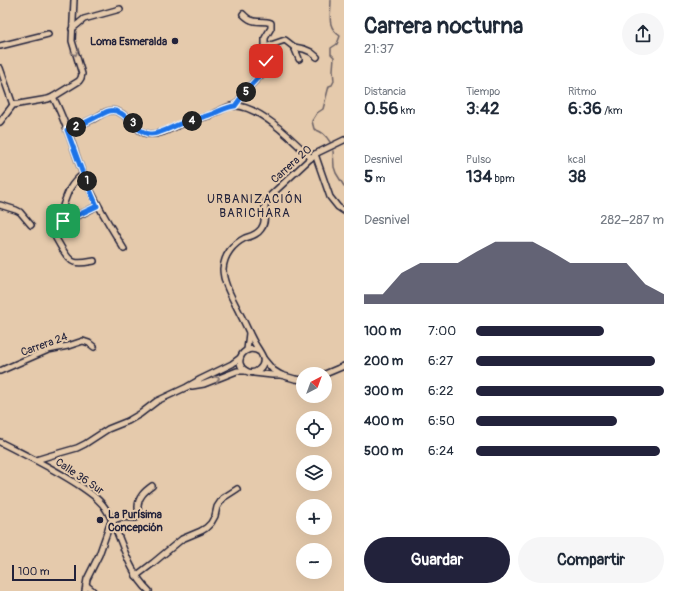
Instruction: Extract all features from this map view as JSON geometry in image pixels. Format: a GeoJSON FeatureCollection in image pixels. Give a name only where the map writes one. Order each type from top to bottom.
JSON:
{"type":"FeatureCollection","features":[{"type":"Feature","properties":{"kind":"street"},"geometry":{"type":"LineString","coordinates":[[0,122],[13,105],[48,99],[79,81],[81,78],[82,74],[72,41],[74,0]]}},
{"type":"Feature","properties":{"kind":"street"},"geometry":{"type":"LineString","coordinates":[[72,29],[84,19],[120,9]]}},
{"type":"Feature","properties":{"kind":"street"},"geometry":{"type":"LineString","coordinates":[[235,106],[251,85],[263,73],[266,61],[265,38],[271,28],[271,23],[268,21],[250,20],[243,14]]}},
{"type":"Feature","properties":{"kind":"street"},"geometry":{"type":"LineString","coordinates":[[0,46],[48,34]]}},
{"type":"Feature","properties":{"kind":"street"},"geometry":{"type":"LineString","coordinates":[[265,47],[286,40],[294,47],[299,59]]}},
{"type":"Feature","properties":{"kind":"street"},"geometry":{"type":"LineString","coordinates":[[294,47],[311,52],[317,57]]}},
{"type":"Feature","properties":{"kind":"street"},"geometry":{"type":"LineString","coordinates":[[0,68],[13,105]]}},
{"type":"Feature","properties":{"kind":"street"},"geometry":{"type":"LineString","coordinates":[[53,97],[97,206],[124,249]]}},
{"type":"Feature","properties":{"kind":"street"},"geometry":{"type":"LineString","coordinates":[[67,130],[104,113],[112,111],[125,116],[145,133],[159,133],[183,123],[235,106],[257,113],[268,120],[291,137],[311,158]]}},
{"type":"Feature","properties":{"kind":"street","name":"Carrera 20"},"geometry":{"type":"LineString","coordinates":[[260,352],[249,333],[224,278],[223,268],[225,259],[235,244],[255,235],[260,231],[264,223],[264,207],[268,199],[315,154],[344,140]]}},
{"type":"Feature","properties":{"kind":"street"},"geometry":{"type":"LineString","coordinates":[[315,154],[330,197],[338,207],[344,211]]}},
{"type":"Feature","properties":{"kind":"street"},"geometry":{"type":"LineString","coordinates":[[63,206],[70,187],[83,174]]}},
{"type":"Feature","properties":{"kind":"street"},"geometry":{"type":"LineString","coordinates":[[0,205],[16,210],[24,216],[31,225]]}},
{"type":"Feature","properties":{"kind":"street"},"geometry":{"type":"LineString","coordinates":[[94,261],[77,263],[72,262],[52,230],[58,223],[97,206]]}},
{"type":"Feature","properties":{"kind":"street"},"geometry":{"type":"LineString","coordinates":[[247,350],[249,333]]}},
{"type":"Feature","properties":{"kind":"street","name":"Carrera 24"},"geometry":{"type":"LineString","coordinates":[[0,371],[48,350],[83,341],[94,347]]}},
{"type":"Feature","properties":{"kind":"street"},"geometry":{"type":"LineString","coordinates":[[36,460],[85,444],[101,433],[140,414],[157,401],[232,364],[247,350],[251,349],[260,352],[273,370],[281,375]]}},
{"type":"Feature","properties":{"kind":"street"},"geometry":{"type":"LineString","coordinates":[[240,358],[241,366],[246,371]]}},
{"type":"Feature","properties":{"kind":"street"},"geometry":{"type":"LineString","coordinates":[[253,373],[261,368],[263,358]]}},
{"type":"Feature","properties":{"kind":"street"},"geometry":{"type":"LineString","coordinates":[[332,371],[344,366]]}},
{"type":"Feature","properties":{"kind":"street"},"geometry":{"type":"LineString","coordinates":[[187,387],[204,384],[237,371],[281,375],[296,379]]}},
{"type":"Feature","properties":{"kind":"street","name":"Calle 36 Sur"},"geometry":{"type":"LineString","coordinates":[[0,442],[68,478],[98,499],[104,505],[112,521],[136,576],[149,591]]}},
{"type":"Feature","properties":{"kind":"street"},"geometry":{"type":"LineString","coordinates":[[93,591],[85,588],[87,580],[99,555],[108,528],[112,521],[122,517],[136,518],[139,516],[139,500],[152,486]]}},
{"type":"Feature","properties":{"kind":"street"},"geometry":{"type":"LineString","coordinates":[[136,576],[153,564],[182,539],[206,528],[211,523],[217,507],[223,498],[237,489]]}},
{"type":"Feature","properties":{"kind":"waterway"},"geometry":{"type":"LineString","coordinates":[[330,142],[327,137],[314,129],[312,121],[317,113],[323,109],[329,86],[332,85],[334,81],[334,57],[331,54],[331,48],[337,44],[340,36],[331,24],[331,0]]}},
{"type":"Feature","properties":{"kind":"waterway"},"geometry":{"type":"LineString","coordinates":[[333,151],[334,167],[344,186]]}},
{"type":"Feature","properties":{"kind":"place","name":"Loma Esmeralda"},"geometry":{"type":"Point","coordinates":[175,41]}},
{"type":"Feature","properties":{"kind":"place","name":"La Purísima Concepción"},"geometry":{"type":"Point","coordinates":[100,520]}},
{"type":"Feature","properties":{"kind":"district","name":"URBANIZACIÓN BARICHARA"},"geometry":{"type":"Point","coordinates":[255,206]}},
{"type":"Feature","properties":{"kind":"route"},"geometry":{"type":"LineString","coordinates":[[63,221],[97,206],[83,174],[67,130],[109,111],[120,113],[135,126],[145,133],[150,134],[159,133],[183,123],[214,114],[231,106],[235,106],[251,85],[263,73],[266,61]]}}]}
